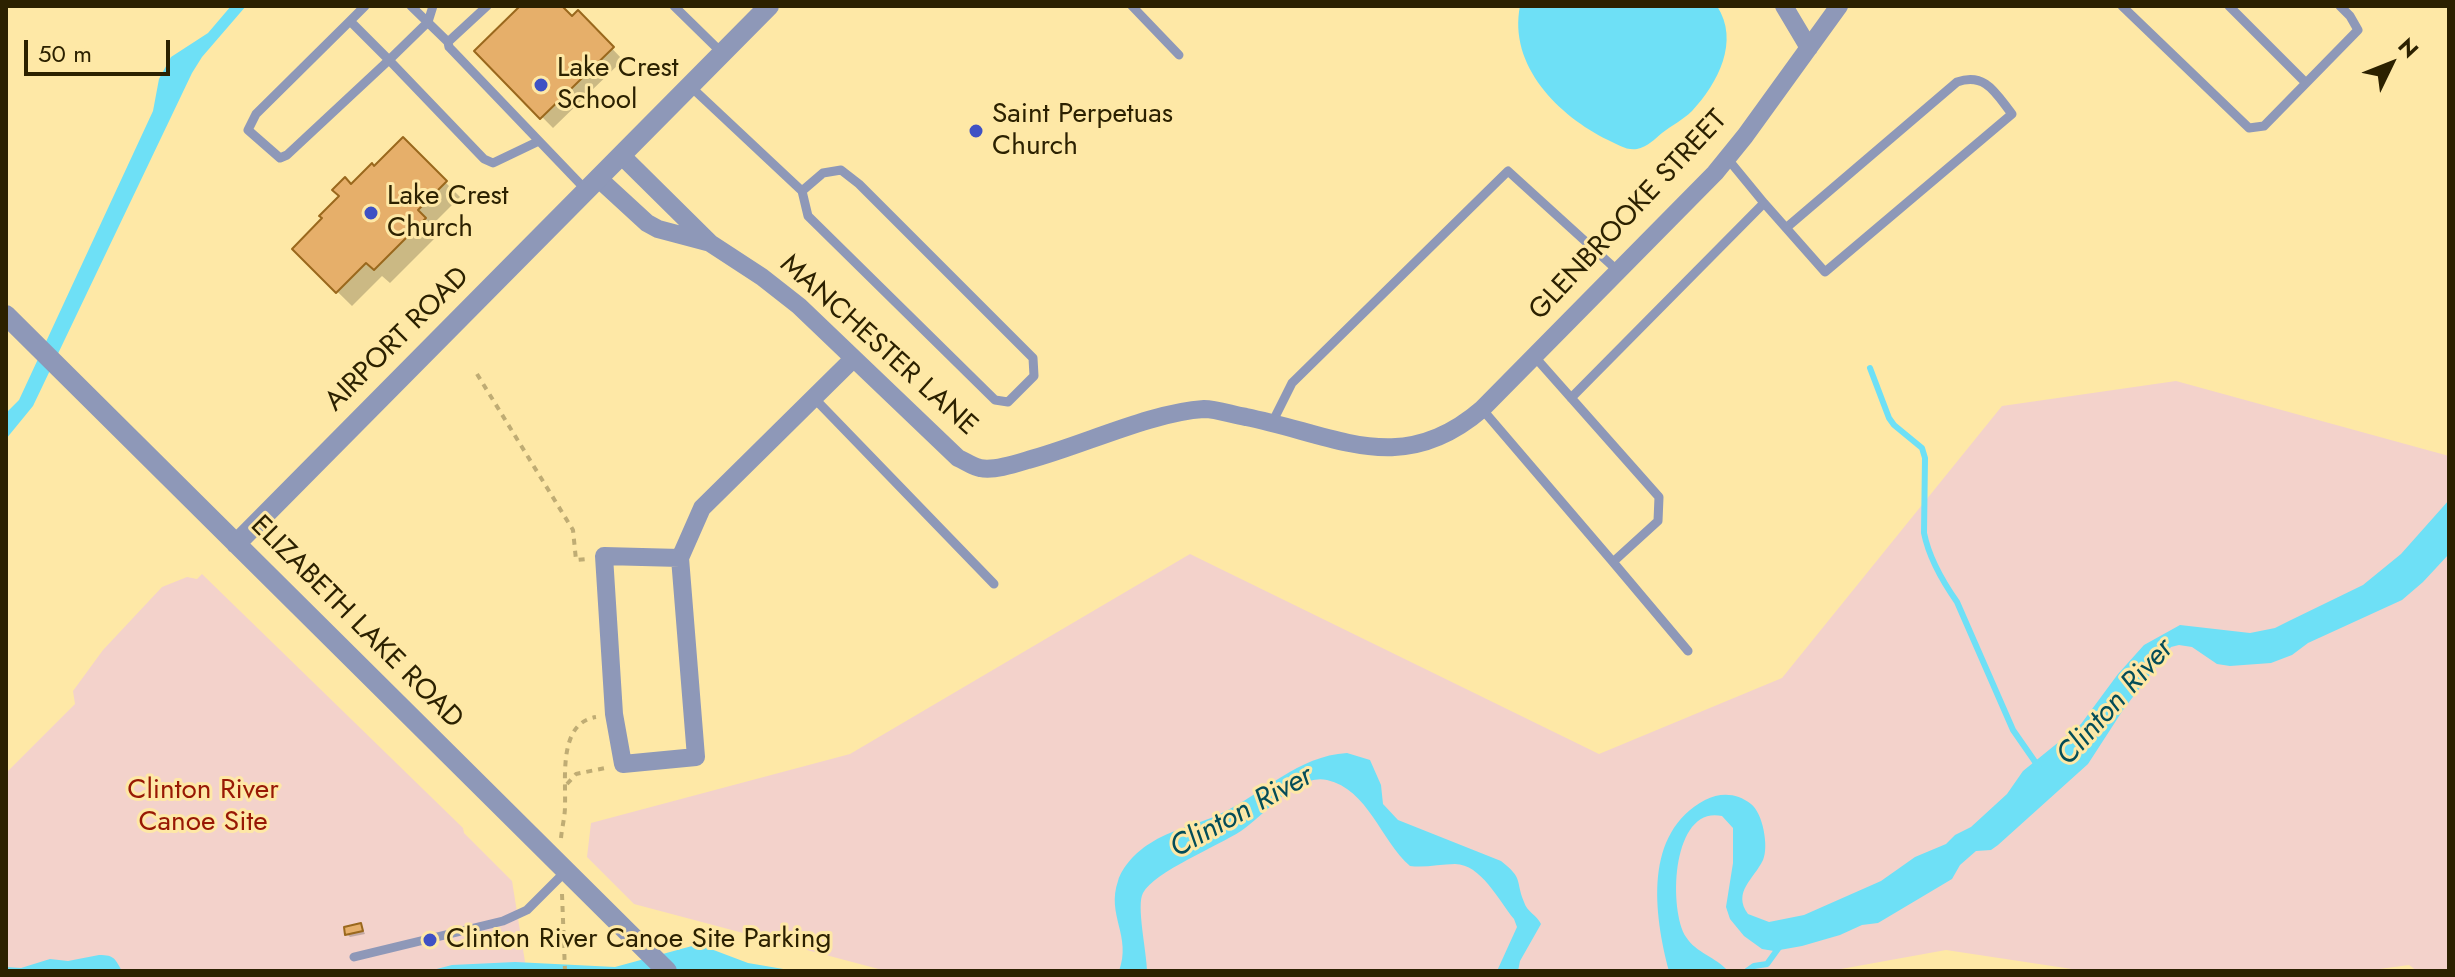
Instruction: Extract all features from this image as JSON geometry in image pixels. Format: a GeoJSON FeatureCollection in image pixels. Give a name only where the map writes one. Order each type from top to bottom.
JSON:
{"type":"FeatureCollection","features":[{"type":"Feature","properties":{"kind":"street","name":"AIRPORT ROAD"},"geometry":{"type":"LineString","coordinates":[[236,544],[769,6]]}},
{"type":"Feature","properties":{"kind":"street"},"geometry":{"type":"LineString","coordinates":[[1784,6],[1809,48]]}},
{"type":"Feature","properties":{"kind":"street","name":"GLENBROOKE STREET"},"geometry":{"type":"LineString","coordinates":[[1434,441],[1482,409],[1727,158],[1839,6]]}},
{"type":"Feature","properties":{"kind":"street","name":"MANCHESTER LANE"},"geometry":{"type":"LineString","coordinates":[[621,155],[710,243],[799,306],[958,458],[982,469],[1054,454],[1138,425],[1206,409],[1361,446],[1395,448],[1434,441]]}},
{"type":"Feature","properties":{"kind":"street","name":"MANCHESTER LANE"},"geometry":{"type":"LineString","coordinates":[[592,184],[658,229],[710,243]]}},
{"type":"Feature","properties":{"kind":"street","name":"ELIZABETH LAKE ROAD"},"geometry":{"type":"LineString","coordinates":[[6,315],[667,971]]}},
{"type":"Feature","properties":{"kind":"street"},"geometry":{"type":"LineString","coordinates":[[680,558],[604,556],[614,714],[623,764],[696,757],[680,558],[702,508],[853,359]]}},
{"type":"Feature","properties":{"kind":"lane"},"geometry":{"type":"LineString","coordinates":[[365,6],[256,114],[248,130],[280,158],[287,155],[428,22],[433,6]]}},
{"type":"Feature","properties":{"kind":"lane"},"geometry":{"type":"LineString","coordinates":[[411,6],[539,141],[592,184]]}},
{"type":"Feature","properties":{"kind":"lane"},"geometry":{"type":"LineString","coordinates":[[448,42],[487,6]]}},
{"type":"Feature","properties":{"kind":"lane"},"geometry":{"type":"LineString","coordinates":[[674,6],[722,53]]}},
{"type":"Feature","properties":{"kind":"lane"},"geometry":{"type":"LineString","coordinates":[[1132,6],[1179,55]]}},
{"type":"Feature","properties":{"kind":"lane"},"geometry":{"type":"LineString","coordinates":[[2122,6],[2249,128],[2264,126],[2358,30],[2340,6]]}},
{"type":"Feature","properties":{"kind":"lane"},"geometry":{"type":"LineString","coordinates":[[2229,6],[2306,83]]}},
{"type":"Feature","properties":{"kind":"lane"},"geometry":{"type":"LineString","coordinates":[[350,21],[484,159],[493,163],[539,141]]}},
{"type":"Feature","properties":{"kind":"lane"},"geometry":{"type":"LineString","coordinates":[[1727,158],[1764,203],[1786,228],[1825,272],[2012,114],[1987,84],[1970,77],[1957,82],[1786,228]]}},
{"type":"Feature","properties":{"kind":"lane"},"geometry":{"type":"LineString","coordinates":[[690,86],[802,191],[808,216],[995,400],[1008,402],[1034,376],[1033,358],[859,184],[841,170],[823,173],[802,191]]}},
{"type":"Feature","properties":{"kind":"lane"},"geometry":{"type":"LineString","coordinates":[[1272,423],[1292,383],[1508,171],[1618,271]]}},
{"type":"Feature","properties":{"kind":"lane"},"geometry":{"type":"LineString","coordinates":[[1571,398],[1764,203]]}},
{"type":"Feature","properties":{"kind":"lane"},"geometry":{"type":"LineString","coordinates":[[1534,356],[1659,497],[1658,521],[1613,562]]}},
{"type":"Feature","properties":{"kind":"lane"},"geometry":{"type":"LineString","coordinates":[[814,398],[994,584]]}},
{"type":"Feature","properties":{"kind":"lane"},"geometry":{"type":"LineString","coordinates":[[1482,409],[1688,651]]}},
{"type":"Feature","properties":{"kind":"lane"},"geometry":{"type":"LineString","coordinates":[[354,957],[503,921],[527,910],[566,871]]}},
{"type":"Feature","properties":{"kind":"path"},"geometry":{"type":"LineString","coordinates":[[477,374],[573,530],[576,560],[604,556]]}},
{"type":"Feature","properties":{"kind":"path"},"geometry":{"type":"LineString","coordinates":[[565,971],[561,902],[566,871],[561,836],[565,815],[566,751],[572,736],[590,718],[614,714]]}},
{"type":"Feature","properties":{"kind":"path"},"geometry":{"type":"LineString","coordinates":[[565,786],[576,774],[623,764]]}},
{"type":"Feature","properties":{"kind":"green space"},"geometry":{"type":"Polygon","coordinates":[[[2176,381],[2449,456],[2449,971],[2417,971],[2409,965],[2365,971],[2085,971],[1946,950],[1830,971],[886,971],[634,904],[587,857],[591,823],[850,754],[1190,554],[1599,754],[1782,678],[2002,406],[2176,381]]]}},
{"type":"Feature","properties":{"kind":"green space","name":"Clinton River Canoe Site"},"geometry":{"type":"Polygon","coordinates":[[[202,574],[463,828],[464,833],[512,881],[526,968],[504,971],[6,971],[6,773],[75,704],[73,691],[103,650],[162,587],[187,577],[197,579],[202,574]]]}},
{"type":"Feature","properties":{"kind":"water"},"geometry":{"type":"Polygon","coordinates":[[[231,6],[246,6],[192,73],[33,406],[6,439],[6,413],[19,400],[153,111],[159,79],[171,57],[208,33],[231,6]]]}},
{"type":"Feature","properties":{"kind":"water"},"geometry":{"type":"Polygon","coordinates":[[[1520,6],[1717,6],[1724,19],[1726,33],[1723,61],[1710,88],[1689,114],[1644,146],[1626,148],[1572,117],[1541,86],[1522,49],[1518,28],[1520,6]]]}},
{"type":"Feature","properties":{"kind":"water"},"geometry":{"type":"Polygon","coordinates":[[[2449,500],[2449,554],[2402,600],[2271,663],[2217,664],[2192,647],[2171,647],[2123,710],[2088,764],[1998,845],[1991,850],[1976,851],[1960,865],[1952,879],[1878,923],[1862,925],[1802,946],[1774,951],[1762,949],[1744,936],[1730,919],[1726,907],[1733,863],[1733,828],[1722,816],[1705,817],[1693,826],[1684,842],[1678,862],[1677,904],[1686,937],[1728,971],[1669,971],[1657,901],[1662,854],[1671,833],[1685,814],[1705,800],[1723,795],[1735,796],[1751,804],[1762,822],[1765,854],[1743,892],[1742,899],[1748,914],[1769,922],[1804,915],[1881,881],[1915,857],[1946,844],[1971,827],[2007,794],[2023,771],[2081,724],[2144,645],[2180,625],[2250,633],[2275,628],[2363,585],[2401,554],[2449,500]]]}},
{"type":"Feature","properties":{"kind":"water"},"geometry":{"type":"Polygon","coordinates":[[[1347,753],[1370,760],[1381,785],[1383,804],[1398,820],[1501,861],[1513,872],[1525,905],[1541,924],[1520,961],[1518,971],[1497,971],[1517,927],[1481,877],[1473,870],[1455,864],[1410,866],[1353,794],[1341,785],[1316,780],[1293,789],[1241,831],[1173,868],[1149,885],[1141,899],[1147,971],[1119,971],[1123,947],[1115,893],[1126,865],[1144,847],[1237,805],[1297,768],[1347,753]]]}},
{"type":"Feature","properties":{"kind":"water"},"geometry":{"type":"Polygon","coordinates":[[[692,946],[703,946],[748,963],[795,971],[429,971],[452,965],[515,962],[615,967],[692,946]]]}},
{"type":"Feature","properties":{"kind":"water"},"geometry":{"type":"Polygon","coordinates":[[[99,955],[114,958],[122,971],[6,971],[6,967],[21,968],[50,959],[68,961],[99,955]]]}},
{"type":"Feature","properties":{"kind":"building","name":"Lake Crest School"},"geometry":{"type":"Polygon","coordinates":[[[520,6],[562,6],[572,16],[578,10],[614,47],[540,119],[474,51],[520,6]]]}},
{"type":"Feature","properties":{"kind":"building","name":"Lake Crest Church"},"geometry":{"type":"Polygon","coordinates":[[[403,137],[447,181],[418,210],[426,218],[374,270],[366,263],[336,293],[292,249],[339,196],[332,190],[345,177],[351,184],[403,137]]]}},
{"type":"Feature","properties":{"kind":"building"},"geometry":{"type":"Polygon","coordinates":[[[361,923],[363,931],[345,935],[344,927],[361,923]]]}},
{"type":"Feature","properties":{"kind":"waterway"},"geometry":{"type":"LineString","coordinates":[[1870,368],[1889,418],[1922,448],[1925,458],[1924,533],[1933,561],[1957,602],[2013,730],[2038,766]]}},
{"type":"Feature","properties":{"kind":"waterway","name":"Clinton River"},"geometry":{"type":"LineString","coordinates":[[1747,971],[1754,966],[1767,964],[1780,946]]}},
{"type":"Feature","properties":{"kind":"place","name":"Lake Crest School"},"geometry":{"type":"Point","coordinates":[541,85]}},
{"type":"Feature","properties":{"kind":"place","name":"Saint Perpetuas Church"},"geometry":{"type":"Point","coordinates":[976,131]}},
{"type":"Feature","properties":{"kind":"place","name":"Lake Crest Church"},"geometry":{"type":"Point","coordinates":[371,213]}},
{"type":"Feature","properties":{"kind":"place","name":"Clinton River Canoe Site Parking"},"geometry":{"type":"Point","coordinates":[430,940]}}]}
